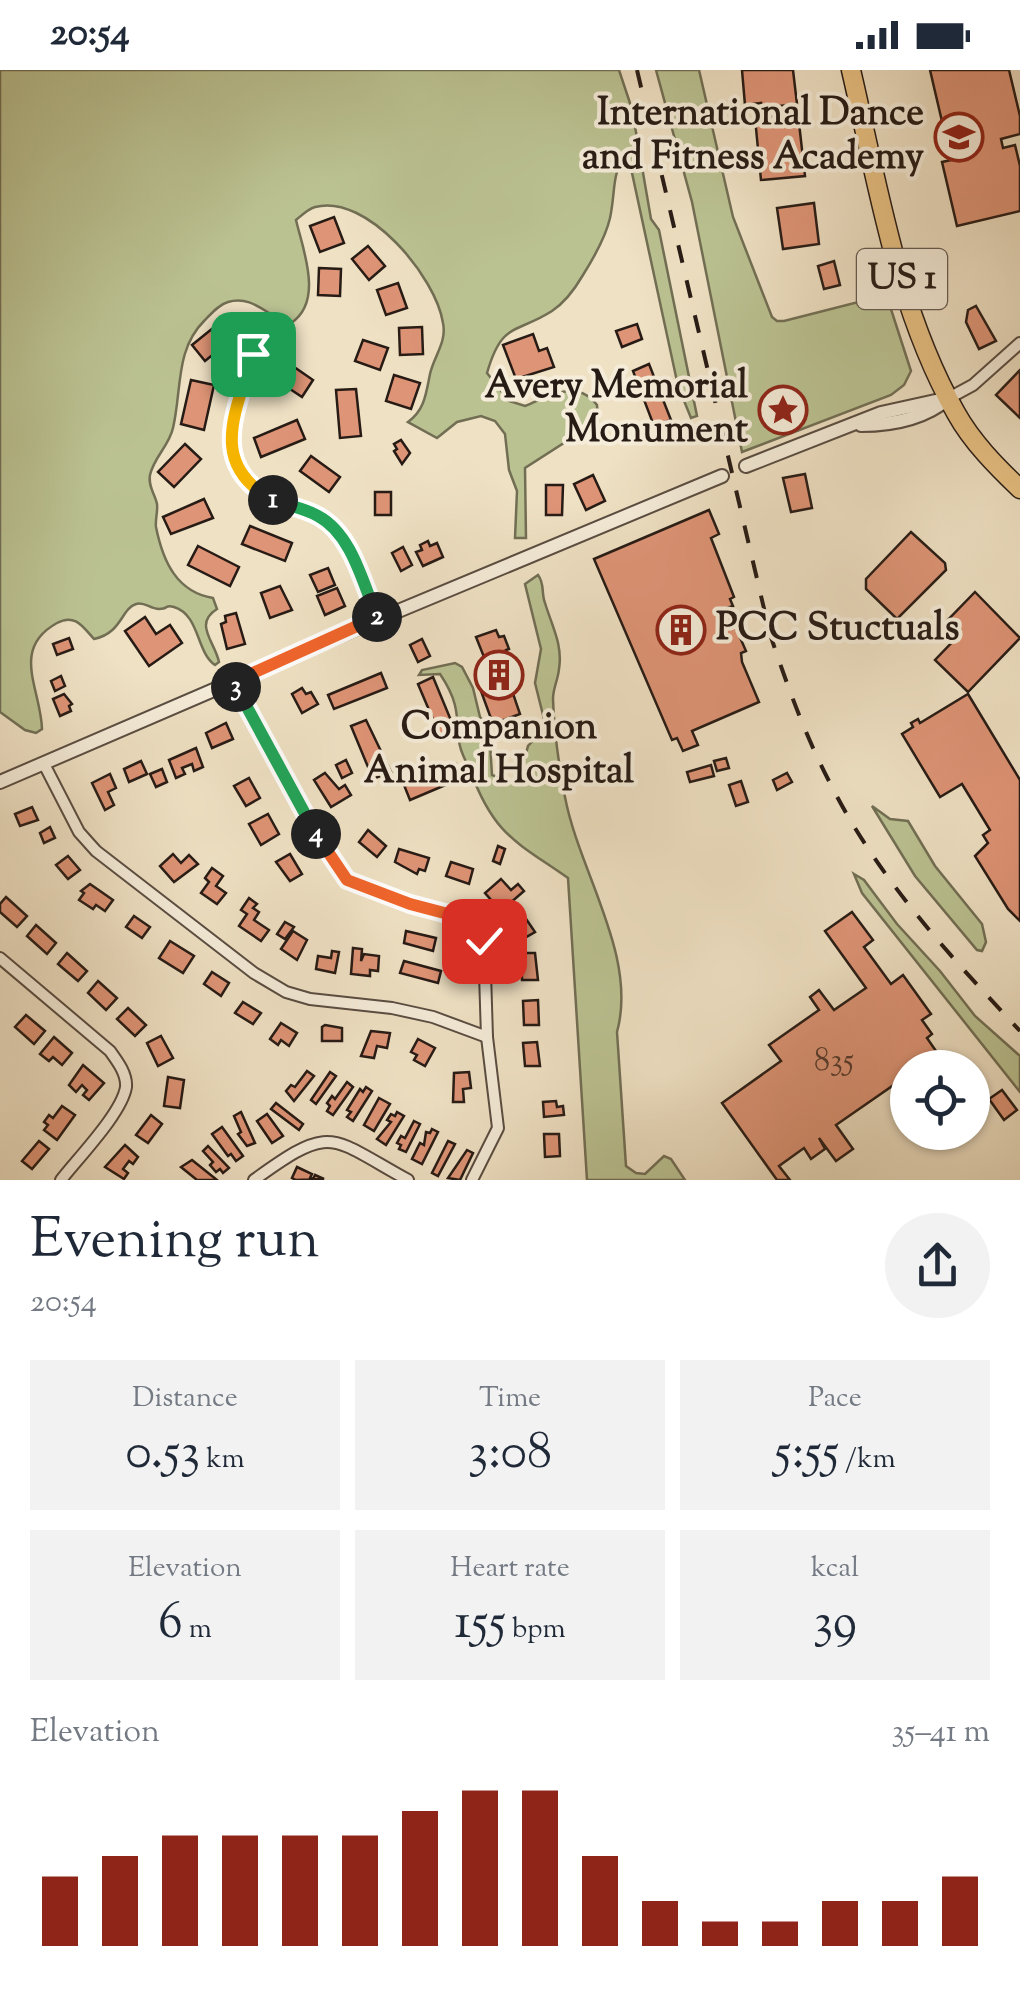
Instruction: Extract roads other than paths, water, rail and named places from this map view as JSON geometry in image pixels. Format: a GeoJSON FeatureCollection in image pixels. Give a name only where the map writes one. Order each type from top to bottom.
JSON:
{"type":"FeatureCollection","features":[{"type":"Feature","properties":{"kind":"main road","name":"US 1"},"geometry":{"type":"LineString","coordinates":[[851,70],[904,289],[948,398],[977,443],[1020,490]]}},
{"type":"Feature","properties":{"kind":"street"},"geometry":{"type":"LineString","coordinates":[[257,336],[231,429],[232,454],[242,477],[257,491],[330,523],[348,548],[378,619]]}},
{"type":"Feature","properties":{"kind":"street"},"geometry":{"type":"LineString","coordinates":[[746,466],[830,430],[881,413],[948,398],[974,386],[1020,343]]}},
{"type":"Feature","properties":{"kind":"street"},"geometry":{"type":"LineString","coordinates":[[0,782],[722,476]]}},
{"type":"Feature","properties":{"kind":"street"},"geometry":{"type":"LineString","coordinates":[[233,682],[330,859],[347,880],[475,924],[484,941],[487,1036],[498,1128],[472,1180]]}},
{"type":"Feature","properties":{"kind":"street"},"geometry":{"type":"LineString","coordinates":[[44,764],[79,832],[96,851],[270,983],[310,999],[392,1008],[487,1036]]}},
{"type":"Feature","properties":{"kind":"street"},"geometry":{"type":"LineString","coordinates":[[0,958],[110,1051],[127,1084],[122,1102],[60,1180]]}},
{"type":"Feature","properties":{"kind":"street"},"geometry":{"type":"LineString","coordinates":[[254,1180],[306,1145],[326,1139],[340,1142],[408,1180]]}},
{"type":"Feature","properties":{"kind":"railway"},"geometry":{"type":"LineString","coordinates":[[637,70],[770,634],[797,710],[849,818],[892,883],[1020,1031]]}},
{"type":"Feature","properties":{"kind":"place","name":"International Dance and Fitness Academy"},"geometry":{"type":"Point","coordinates":[959,137]}},
{"type":"Feature","properties":{"kind":"place","name":"Avery Memorial Monument"},"geometry":{"type":"Point","coordinates":[783,410]}},
{"type":"Feature","properties":{"kind":"place","name":"PCC Stuctuals"},"geometry":{"type":"Point","coordinates":[681,630]}},
{"type":"Feature","properties":{"kind":"place","name":"Companion Animal Hospital"},"geometry":{"type":"Point","coordinates":[499,675]}}]}
